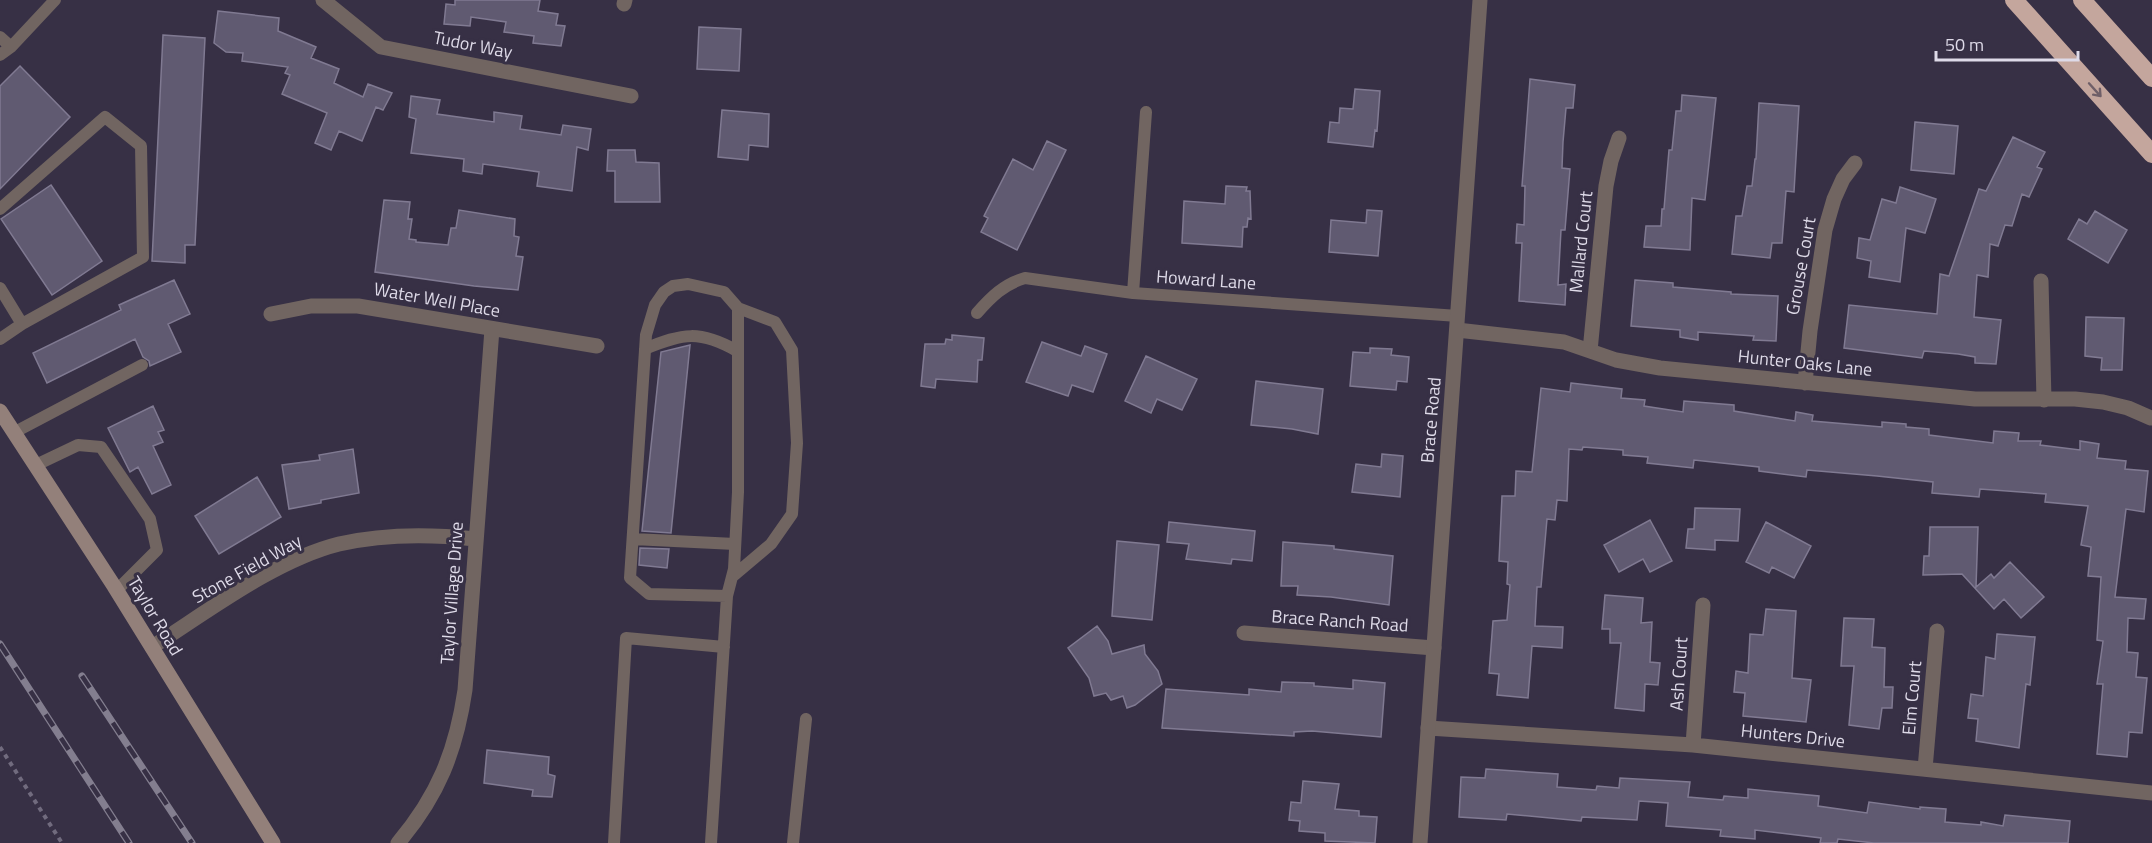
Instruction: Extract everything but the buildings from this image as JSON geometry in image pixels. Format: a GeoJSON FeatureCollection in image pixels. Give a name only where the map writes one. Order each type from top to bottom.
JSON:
{"type":"FeatureCollection","features":[{"type":"Feature","properties":{"kind":"highway"},"geometry":{"type":"LineString","coordinates":[[2014,0],[2152,154]]}},
{"type":"Feature","properties":{"kind":"highway"},"geometry":{"type":"LineString","coordinates":[[2082,0],[2152,78]]}},
{"type":"Feature","properties":{"kind":"main road","name":"Taylor Road"},"geometry":{"type":"LineString","coordinates":[[0,411],[117,590],[273,843]]}},
{"type":"Feature","properties":{"kind":"street","name":"Tudor Way"},"geometry":{"type":"LineString","coordinates":[[323,0],[381,47],[631,96]]}},
{"type":"Feature","properties":{"kind":"street","name":"Brace Road"},"geometry":{"type":"LineString","coordinates":[[1420,843],[1480,0]]}},
{"type":"Feature","properties":{"kind":"street","name":"Mallard Court"},"geometry":{"type":"LineString","coordinates":[[1590,351],[1606,186],[1619,138]]}},
{"type":"Feature","properties":{"kind":"street","name":"Grouse Court"},"geometry":{"type":"LineString","coordinates":[[1805,383],[1825,230],[1834,199],[1855,163]]}},
{"type":"Feature","properties":{"kind":"street"},"geometry":{"type":"LineString","coordinates":[[2041,281],[2044,400]]}},
{"type":"Feature","properties":{"kind":"street","name":"Water Well Place"},"geometry":{"type":"LineString","coordinates":[[271,314],[297,307],[342,305],[597,346]]}},
{"type":"Feature","properties":{"kind":"street","name":"Hunter Oaks Lane"},"geometry":{"type":"LineString","coordinates":[[1457,323],[1564,342],[1636,365],[1975,399],[2075,399],[2128,408],[2151,418]]}},
{"type":"Feature","properties":{"kind":"street","name":"Taylor Village Drive"},"geometry":{"type":"LineString","coordinates":[[398,843],[433,796],[453,748],[460,720],[465,690],[492,329]]}},
{"type":"Feature","properties":{"kind":"street","name":"Stone Field Way"},"geometry":{"type":"LineString","coordinates":[[152,647],[249,586],[289,564],[329,548],[360,540],[402,536],[447,536],[475,539]]}},
{"type":"Feature","properties":{"kind":"street","name":"Ash Court"},"geometry":{"type":"LineString","coordinates":[[1693,745],[1703,605]]}},
{"type":"Feature","properties":{"kind":"street","name":"Elm Court"},"geometry":{"type":"LineString","coordinates":[[1925,769],[1937,631]]}},
{"type":"Feature","properties":{"kind":"street","name":"Brace Ranch Road"},"geometry":{"type":"LineString","coordinates":[[1244,633],[1434,648]]}},
{"type":"Feature","properties":{"kind":"street","name":"Hunters Drive"},"geometry":{"type":"LineString","coordinates":[[1428,728],[1693,745],[2152,793]]}},
{"type":"Feature","properties":{"kind":"lane"},"geometry":{"type":"LineString","coordinates":[[0,56],[55,0]]}},
{"type":"Feature","properties":{"kind":"lane"},"geometry":{"type":"LineString","coordinates":[[0,37],[11,47]]}},
{"type":"Feature","properties":{"kind":"lane","name":"Howard Lane"},"geometry":{"type":"LineString","coordinates":[[1146,111],[1133,293],[1457,323]]}},
{"type":"Feature","properties":{"kind":"lane"},"geometry":{"type":"LineString","coordinates":[[0,209],[105,117],[141,146],[142,257],[22,324],[0,339]]}},
{"type":"Feature","properties":{"kind":"lane"},"geometry":{"type":"LineString","coordinates":[[977,313],[1010,283],[1025,278],[1133,293]]}},
{"type":"Feature","properties":{"kind":"lane"},"geometry":{"type":"LineString","coordinates":[[727,596],[649,594],[630,578],[646,335],[655,305],[664,292],[673,286],[688,284],[724,292],[738,308],[775,322],[792,350],[797,443],[792,514],[771,544],[732,577]]}},
{"type":"Feature","properties":{"kind":"lane"},"geometry":{"type":"LineString","coordinates":[[0,288],[22,324]]}},
{"type":"Feature","properties":{"kind":"lane"},"geometry":{"type":"LineString","coordinates":[[711,843],[727,596],[732,577],[738,492],[738,308]]}},
{"type":"Feature","properties":{"kind":"lane"},"geometry":{"type":"LineString","coordinates":[[645,349],[668,340],[692,335],[718,340],[737,351]]}},
{"type":"Feature","properties":{"kind":"lane"},"geometry":{"type":"LineString","coordinates":[[15,432],[142,365]]}},
{"type":"Feature","properties":{"kind":"lane"},"geometry":{"type":"LineString","coordinates":[[36,465],[78,445],[101,447],[150,519],[157,550],[117,590]]}},
{"type":"Feature","properties":{"kind":"lane"},"geometry":{"type":"LineString","coordinates":[[633,539],[735,544]]}},
{"type":"Feature","properties":{"kind":"lane"},"geometry":{"type":"LineString","coordinates":[[614,843],[626,638],[724,647]]}},
{"type":"Feature","properties":{"kind":"lane"},"geometry":{"type":"LineString","coordinates":[[793,843],[806,719]]}},
{"type":"Feature","properties":{"kind":"path"},"geometry":{"type":"LineString","coordinates":[[0,747],[62,843]]}},
{"type":"Feature","properties":{"kind":"railway"},"geometry":{"type":"LineString","coordinates":[[0,644],[129,843]]}},
{"type":"Feature","properties":{"kind":"railway"},"geometry":{"type":"LineString","coordinates":[[82,676],[192,843]]}}]}
